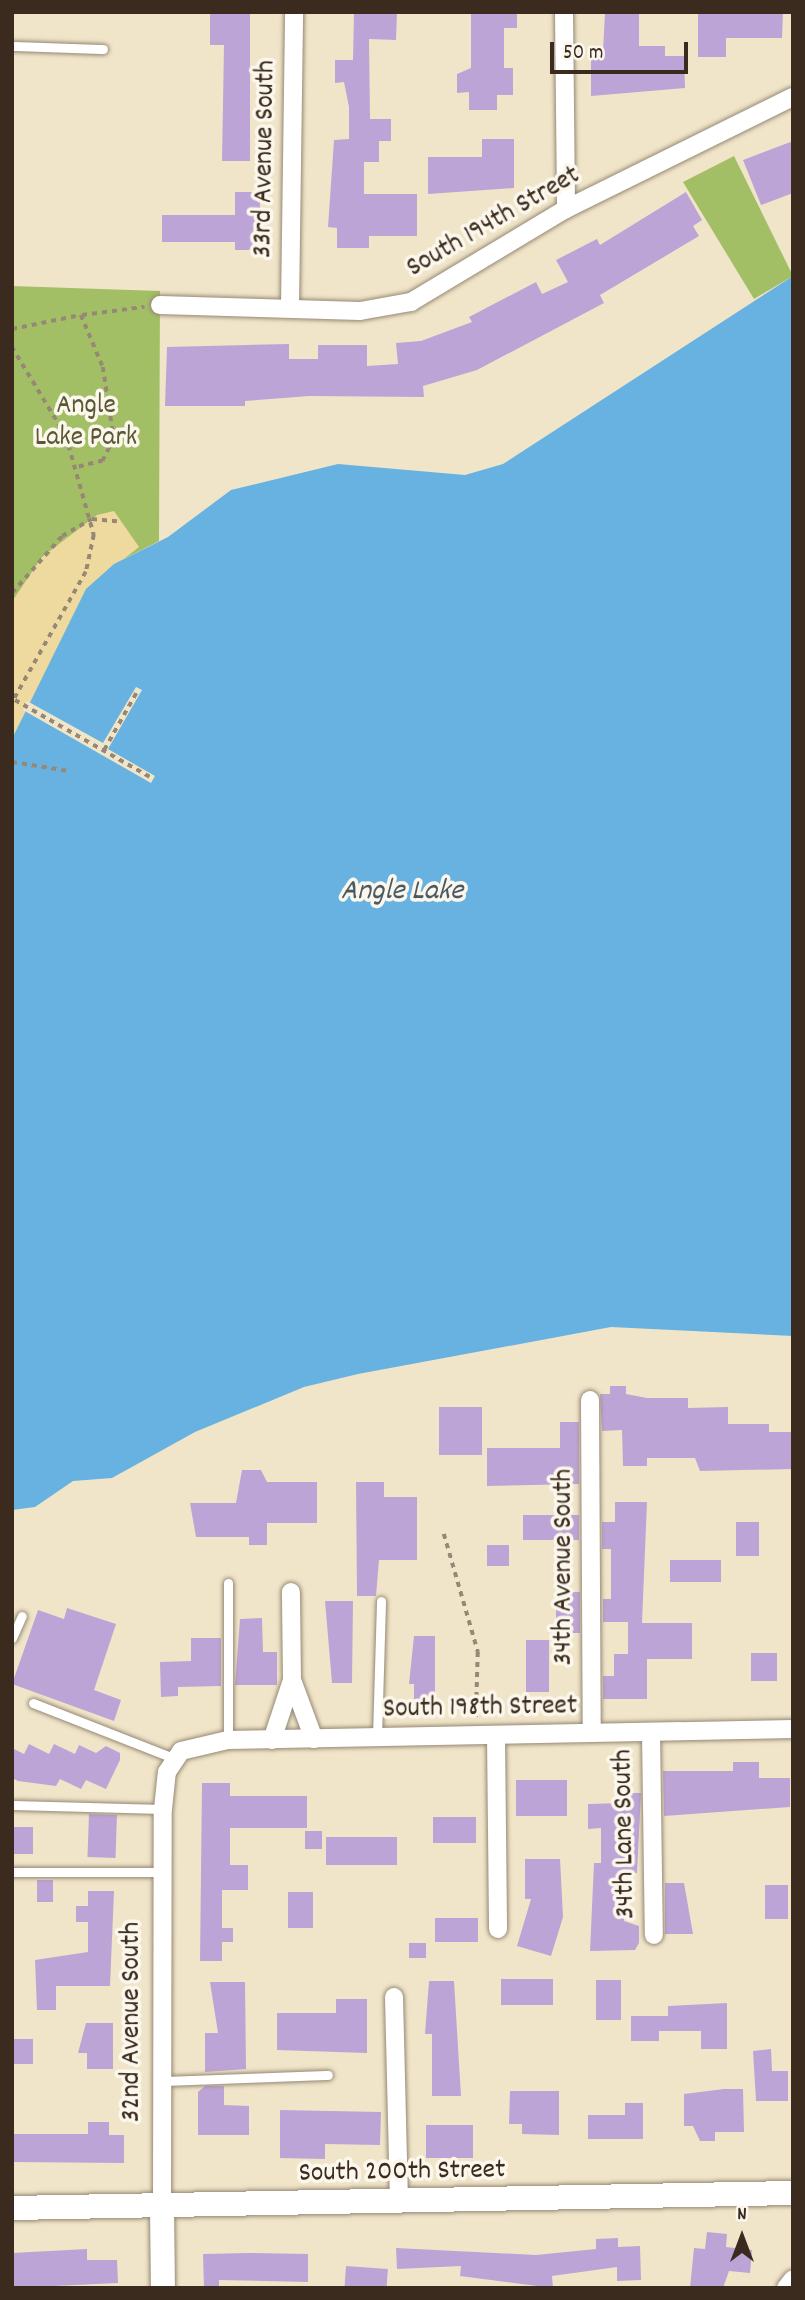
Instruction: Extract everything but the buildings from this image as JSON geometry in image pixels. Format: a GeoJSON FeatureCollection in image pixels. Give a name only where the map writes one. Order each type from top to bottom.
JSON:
{"type":"FeatureCollection","features":[{"type":"Feature","properties":{"kind":"main road","name":"South 200th Street"},"geometry":{"type":"LineString","coordinates":[[12,2207],[162,2209],[793,2193]]}},
{"type":"Feature","properties":{"kind":"main road","name":"32nd Avenue South"},"geometry":{"type":"LineString","coordinates":[[162,2209],[163,2288]]}},
{"type":"Feature","properties":{"kind":"street","name":"33rd Avenue South"},"geometry":{"type":"LineString","coordinates":[[290,306],[294,12]]}},
{"type":"Feature","properties":{"kind":"street"},"geometry":{"type":"LineString","coordinates":[[564,12],[566,209]]}},
{"type":"Feature","properties":{"kind":"street","name":"South 194th Street"},"geometry":{"type":"LineString","coordinates":[[160,305],[290,306],[360,312],[411,302],[566,209],[793,97]]}},
{"type":"Feature","properties":{"kind":"street","name":"34th Avenue South"},"geometry":{"type":"LineString","coordinates":[[590,1400],[592,1733]]}},
{"type":"Feature","properties":{"kind":"street"},"geometry":{"type":"LineString","coordinates":[[272,1740],[292,1680],[291,1592]]}},
{"type":"Feature","properties":{"kind":"street"},"geometry":{"type":"LineString","coordinates":[[292,1680],[314,1739]]}},
{"type":"Feature","properties":{"kind":"street","name":"South 198th Street"},"geometry":{"type":"LineString","coordinates":[[173,1758],[204,1742],[228,1740],[793,1729]]}},
{"type":"Feature","properties":{"kind":"street","name":"34th Lane South"},"geometry":{"type":"LineString","coordinates":[[651,1732],[654,1935]]}},
{"type":"Feature","properties":{"kind":"street"},"geometry":{"type":"LineString","coordinates":[[496,1735],[498,1929]]}},
{"type":"Feature","properties":{"kind":"street","name":"32nd Avenue South"},"geometry":{"type":"LineString","coordinates":[[162,2209],[163,1809],[173,1758]]}},
{"type":"Feature","properties":{"kind":"street"},"geometry":{"type":"LineString","coordinates":[[394,1997],[399,2203]]}},
{"type":"Feature","properties":{"kind":"street"},"geometry":{"type":"LineString","coordinates":[[786,2288],[793,2278]]}},
{"type":"Feature","properties":{"kind":"lane"},"geometry":{"type":"LineString","coordinates":[[12,46],[103,49]]}},
{"type":"Feature","properties":{"kind":"lane"},"geometry":{"type":"LineString","coordinates":[[228,1583],[228,1740]]}},
{"type":"Feature","properties":{"kind":"lane"},"geometry":{"type":"LineString","coordinates":[[377,1737],[381,1601]]}},
{"type":"Feature","properties":{"kind":"lane"},"geometry":{"type":"LineString","coordinates":[[12,1638],[22,1616]]}},
{"type":"Feature","properties":{"kind":"lane"},"geometry":{"type":"LineString","coordinates":[[33,1703],[173,1758]]}},
{"type":"Feature","properties":{"kind":"lane"},"geometry":{"type":"LineString","coordinates":[[13,1805],[163,1809]]}},
{"type":"Feature","properties":{"kind":"lane"},"geometry":{"type":"LineString","coordinates":[[12,1872],[163,1872]]}},
{"type":"Feature","properties":{"kind":"lane"},"geometry":{"type":"LineString","coordinates":[[162,2081],[328,2075]]}},
{"type":"Feature","properties":{"kind":"path"},"geometry":{"type":"LineString","coordinates":[[12,329],[81,315],[160,305]]}},
{"type":"Feature","properties":{"kind":"path"},"geometry":{"type":"LineString","coordinates":[[79,467],[103,461],[114,439],[103,367],[81,315]]}},
{"type":"Feature","properties":{"kind":"path"},"geometry":{"type":"LineString","coordinates":[[12,348],[52,406],[79,467],[92,519],[93,556],[13,701],[150,777]]}},
{"type":"Feature","properties":{"kind":"path"},"geometry":{"type":"LineString","coordinates":[[12,593],[40,554],[92,519],[117,521]]}},
{"type":"Feature","properties":{"kind":"path"},"geometry":{"type":"LineString","coordinates":[[104,750],[138,690]]}},
{"type":"Feature","properties":{"kind":"path"},"geometry":{"type":"LineString","coordinates":[[12,762],[69,771]]}},
{"type":"Feature","properties":{"kind":"path"},"geometry":{"type":"LineString","coordinates":[[444,1534],[478,1652],[475,1735]]}},
{"type":"Feature","properties":{"kind":"green space"},"geometry":{"type":"Polygon","coordinates":[[[734,156],[793,276],[754,299],[683,182],[734,156]]]}},
{"type":"Feature","properties":{"kind":"green space","name":"Angle Lake Park"},"geometry":{"type":"Polygon","coordinates":[[[12,286],[160,291],[159,541],[114,564],[86,589],[12,739],[12,286]]]}},
{"type":"Feature","properties":{"kind":"sand"},"geometry":{"type":"Polygon","coordinates":[[[114,511],[139,547],[86,589],[12,739],[13,600],[42,557],[97,515],[114,511]]]}},
{"type":"Feature","properties":{"kind":"water","name":"Angle Lake"},"geometry":{"type":"Polygon","coordinates":[[[793,276],[793,1336],[611,1327],[358,1374],[304,1387],[195,1432],[112,1478],[73,1481],[35,1507],[12,1510],[12,739],[86,589],[114,564],[168,537],[231,490],[338,464],[465,475],[503,464],[793,276]]]}},
{"type":"Feature","properties":{"kind":"pier"},"geometry":{"type":"Polygon","coordinates":[[[136,687],[142,690],[108,749],[155,776],[151,783],[23,710],[27,701],[103,743],[136,687]]]}}]}
